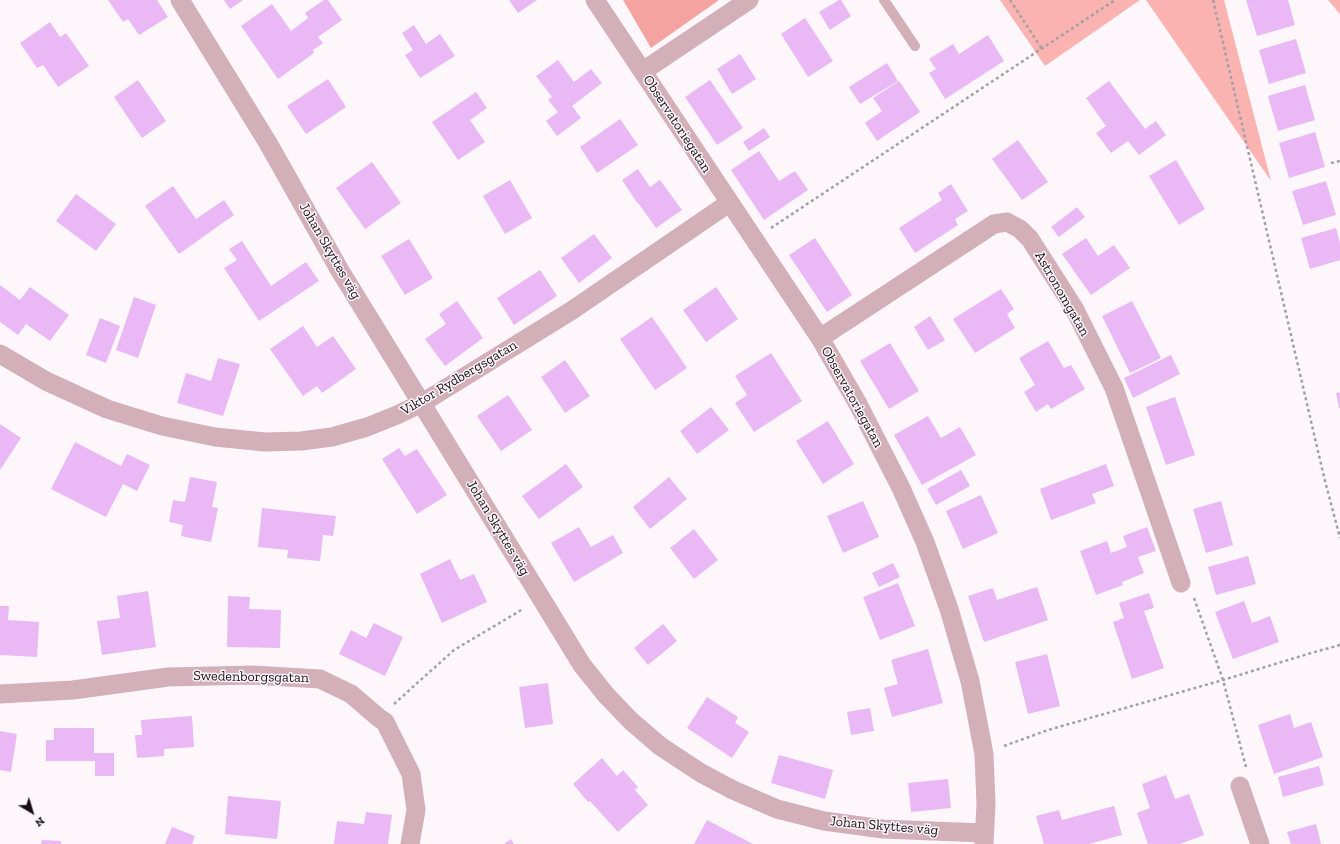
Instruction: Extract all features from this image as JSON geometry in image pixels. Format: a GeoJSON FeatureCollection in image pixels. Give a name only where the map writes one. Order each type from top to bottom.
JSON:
{"type":"FeatureCollection","features":[{"type":"Feature","properties":{"kind":"street","name":"Johan Skyttes väg"},"geometry":{"type":"LineString","coordinates":[[180,0],[268,143],[339,269],[582,665],[606,695],[631,721],[660,746],[700,773],[733,790],[777,809],[824,821],[883,829],[984,839]]}},
{"type":"Feature","properties":{"kind":"street","name":"Observatoriegatan"},"geometry":{"type":"LineString","coordinates":[[595,0],[820,338],[858,404],[901,488],[925,542],[949,609],[970,681],[984,754],[986,804],[984,839]]}},
{"type":"Feature","properties":{"kind":"street"},"geometry":{"type":"LineString","coordinates":[[643,71],[749,0]]}},
{"type":"Feature","properties":{"kind":"street","name":"Viktor Rydbergsgatan"},"geometry":{"type":"LineString","coordinates":[[0,354],[46,381],[107,409],[162,426],[215,437],[265,442],[301,441],[332,437],[367,427],[422,403],[571,311],[729,203]]}},
{"type":"Feature","properties":{"kind":"street","name":"Astronomgatan"},"geometry":{"type":"LineString","coordinates":[[820,338],[994,224],[1007,222],[1020,228],[1030,239],[1074,308],[1114,388],[1181,583]]}},
{"type":"Feature","properties":{"kind":"street","name":"Swedenborgsgatan"},"geometry":{"type":"LineString","coordinates":[[0,694],[73,690],[168,676],[253,675],[320,679],[351,694],[385,722],[411,774],[416,810],[410,844]]}},
{"type":"Feature","properties":{"kind":"street"},"geometry":{"type":"LineString","coordinates":[[1240,786],[1260,844]]}},
{"type":"Feature","properties":{"kind":"lane"},"geometry":{"type":"LineString","coordinates":[[884,0],[915,46]]}},
{"type":"Feature","properties":{"kind":"path"},"geometry":{"type":"LineString","coordinates":[[1010,0],[1042,49]]}},
{"type":"Feature","properties":{"kind":"path"},"geometry":{"type":"LineString","coordinates":[[754,240],[1115,0]]}},
{"type":"Feature","properties":{"kind":"path"},"geometry":{"type":"LineString","coordinates":[[1213,0],[1324,477],[1340,538]]}},
{"type":"Feature","properties":{"kind":"path"},"geometry":{"type":"LineString","coordinates":[[1331,163],[1340,160]]}},
{"type":"Feature","properties":{"kind":"path"},"geometry":{"type":"LineString","coordinates":[[1181,583],[1191,590],[1223,680],[1249,779],[1240,786]]}},
{"type":"Feature","properties":{"kind":"path"},"geometry":{"type":"LineString","coordinates":[[379,718],[454,650],[541,598]]}},
{"type":"Feature","properties":{"kind":"path"},"geometry":{"type":"LineString","coordinates":[[984,754],[1048,730],[1223,680],[1311,652],[1340,645]]}},
{"type":"Feature","properties":{"kind":"shaded area"},"geometry":{"type":"Polygon","coordinates":[[[623,0],[719,0],[651,48],[623,0]]]}},
{"type":"Feature","properties":{"kind":"shaded area"},"geometry":{"type":"Polygon","coordinates":[[[1000,0],[1140,0],[1045,66],[1000,0]]]}},
{"type":"Feature","properties":{"kind":"shaded area"},"geometry":{"type":"Polygon","coordinates":[[[1146,0],[1224,0],[1271,181],[1146,0]]]}},
{"type":"Feature","properties":{"kind":"shaded area"},"geometry":{"type":"Polygon","coordinates":[[[1328,0],[1340,0],[1340,14],[1328,0]]]}},
{"type":"Feature","properties":{"kind":"building"},"geometry":{"type":"Polygon","coordinates":[[[108,0],[157,0],[168,17],[139,35],[128,19],[123,22],[108,0]]]}},
{"type":"Feature","properties":{"kind":"building"},"geometry":{"type":"Polygon","coordinates":[[[224,0],[243,0],[230,9],[224,0]]]}},
{"type":"Feature","properties":{"kind":"building"},"geometry":{"type":"Polygon","coordinates":[[[324,0],[328,0],[342,20],[318,37],[323,43],[313,50],[314,53],[278,79],[241,26],[272,4],[291,31],[308,18],[305,13],[324,0]]]}},
{"type":"Feature","properties":{"kind":"building"},"geometry":{"type":"Polygon","coordinates":[[[509,0],[537,0],[518,13],[509,0]]]}},
{"type":"Feature","properties":{"kind":"building"},"geometry":{"type":"Polygon","coordinates":[[[841,0],[851,16],[830,30],[819,12],[841,0]]]}},
{"type":"Feature","properties":{"kind":"building"},"geometry":{"type":"Polygon","coordinates":[[[1246,0],[1288,0],[1295,25],[1257,36],[1246,0]]]}},
{"type":"Feature","properties":{"kind":"building"},"geometry":{"type":"Polygon","coordinates":[[[805,18],[833,61],[808,77],[781,34],[805,18]]]}},
{"type":"Feature","properties":{"kind":"building"},"geometry":{"type":"Polygon","coordinates":[[[50,22],[60,37],[66,33],[89,66],[58,87],[43,65],[37,68],[20,43],[50,22]]]}},
{"type":"Feature","properties":{"kind":"building"},"geometry":{"type":"Polygon","coordinates":[[[414,25],[426,44],[440,34],[455,56],[420,78],[405,55],[413,50],[402,33],[414,25]]]}},
{"type":"Feature","properties":{"kind":"building"},"geometry":{"type":"Polygon","coordinates":[[[988,35],[1004,61],[945,99],[929,73],[936,69],[929,59],[953,44],[959,54],[988,35]]]}},
{"type":"Feature","properties":{"kind":"building"},"geometry":{"type":"Polygon","coordinates":[[[1296,39],[1306,73],[1269,84],[1259,50],[1296,39]]]}},
{"type":"Feature","properties":{"kind":"building"},"geometry":{"type":"Polygon","coordinates":[[[740,54],[756,79],[732,94],[717,69],[740,54]]]}},
{"type":"Feature","properties":{"kind":"building"},"geometry":{"type":"Polygon","coordinates":[[[558,60],[574,82],[591,69],[602,83],[572,106],[581,118],[557,136],[546,121],[558,112],[548,100],[552,97],[536,76],[558,60]]]}},
{"type":"Feature","properties":{"kind":"building"},"geometry":{"type":"Polygon","coordinates":[[[887,63],[898,81],[860,104],[849,87],[887,63]]]}},
{"type":"Feature","properties":{"kind":"building"},"geometry":{"type":"Polygon","coordinates":[[[328,79],[346,107],[306,134],[287,106],[328,79]]]}},
{"type":"Feature","properties":{"kind":"building"},"geometry":{"type":"Polygon","coordinates":[[[138,80],[166,121],[142,138],[114,97],[138,80]]]}},
{"type":"Feature","properties":{"kind":"building"},"geometry":{"type":"Polygon","coordinates":[[[710,80],[743,128],[717,145],[685,97],[710,80]]]}},
{"type":"Feature","properties":{"kind":"building"},"geometry":{"type":"Polygon","coordinates":[[[899,81],[920,112],[877,141],[865,123],[882,111],[873,98],[899,81]]]}},
{"type":"Feature","properties":{"kind":"building"},"geometry":{"type":"Polygon","coordinates":[[[1109,81],[1145,129],[1156,121],[1166,135],[1139,155],[1128,141],[1111,153],[1096,133],[1106,126],[1086,98],[1109,81]]]}},
{"type":"Feature","properties":{"kind":"building"},"geometry":{"type":"Polygon","coordinates":[[[1305,85],[1315,120],[1278,131],[1268,96],[1305,85]]]}},
{"type":"Feature","properties":{"kind":"building"},"geometry":{"type":"Polygon","coordinates":[[[476,92],[487,108],[470,120],[485,142],[458,160],[432,122],[476,92]]]}},
{"type":"Feature","properties":{"kind":"building"},"geometry":{"type":"Polygon","coordinates":[[[620,119],[638,145],[597,173],[580,147],[620,119]]]}},
{"type":"Feature","properties":{"kind":"building"},"geometry":{"type":"Polygon","coordinates":[[[764,128],[770,137],[749,151],[743,142],[764,128]]]}},
{"type":"Feature","properties":{"kind":"building"},"geometry":{"type":"Polygon","coordinates":[[[1315,132],[1325,167],[1289,178],[1279,143],[1315,132]]]}},
{"type":"Feature","properties":{"kind":"building"},"geometry":{"type":"Polygon","coordinates":[[[1018,140],[1048,182],[1022,200],[992,159],[1018,140]]]}},
{"type":"Feature","properties":{"kind":"building"},"geometry":{"type":"Polygon","coordinates":[[[759,151],[779,181],[795,171],[808,190],[764,220],[731,170],[759,151]]]}},
{"type":"Feature","properties":{"kind":"building"},"geometry":{"type":"Polygon","coordinates":[[[1176,160],[1205,209],[1179,225],[1149,176],[1176,160]]]}},
{"type":"Feature","properties":{"kind":"building"},"geometry":{"type":"Polygon","coordinates":[[[372,162],[401,203],[365,229],[336,188],[372,162]]]}},
{"type":"Feature","properties":{"kind":"building"},"geometry":{"type":"Polygon","coordinates":[[[638,169],[650,187],[660,180],[682,210],[656,228],[622,180],[638,169]]]}},
{"type":"Feature","properties":{"kind":"building"},"geometry":{"type":"Polygon","coordinates":[[[510,180],[532,218],[505,234],[483,196],[510,180]]]}},
{"type":"Feature","properties":{"kind":"building"},"geometry":{"type":"Polygon","coordinates":[[[1326,181],[1336,215],[1303,225],[1292,191],[1326,181]]]}},
{"type":"Feature","properties":{"kind":"building"},"geometry":{"type":"Polygon","coordinates":[[[951,184],[968,211],[955,219],[958,225],[915,253],[899,228],[942,200],[938,193],[951,184]]]}},
{"type":"Feature","properties":{"kind":"building"},"geometry":{"type":"Polygon","coordinates":[[[173,186],[196,219],[224,200],[234,215],[179,254],[145,206],[173,186]]]}},
{"type":"Feature","properties":{"kind":"building"},"geometry":{"type":"Polygon","coordinates":[[[76,194],[116,224],[96,251],[56,221],[76,194]]]}},
{"type":"Feature","properties":{"kind":"building"},"geometry":{"type":"Polygon","coordinates":[[[1077,207],[1085,217],[1059,237],[1051,227],[1077,207]]]}},
{"type":"Feature","properties":{"kind":"building"},"geometry":{"type":"Polygon","coordinates":[[[1336,228],[1340,243],[1340,260],[1310,269],[1301,238],[1336,228]]]}},
{"type":"Feature","properties":{"kind":"building"},"geometry":{"type":"Polygon","coordinates":[[[594,234],[612,258],[579,283],[561,258],[594,234]]]}},
{"type":"Feature","properties":{"kind":"building"},"geometry":{"type":"Polygon","coordinates":[[[815,238],[852,295],[827,312],[789,255],[815,238]]]}},
{"type":"Feature","properties":{"kind":"building"},"geometry":{"type":"Polygon","coordinates":[[[1086,238],[1098,256],[1114,245],[1130,268],[1091,295],[1062,254],[1086,238]]]}},
{"type":"Feature","properties":{"kind":"building"},"geometry":{"type":"Polygon","coordinates":[[[409,239],[433,278],[405,295],[381,256],[409,239]]]}},
{"type":"Feature","properties":{"kind":"building"},"geometry":{"type":"Polygon","coordinates":[[[242,241],[271,286],[306,262],[319,281],[259,321],[224,268],[237,260],[229,249],[242,241]]]}},
{"type":"Feature","properties":{"kind":"building"},"geometry":{"type":"Polygon","coordinates":[[[540,270],[557,296],[514,325],[497,298],[540,270]]]}},
{"type":"Feature","properties":{"kind":"building"},"geometry":{"type":"Polygon","coordinates":[[[0,285],[20,300],[30,287],[69,315],[50,341],[26,324],[18,335],[0,322],[0,285]]]}},
{"type":"Feature","properties":{"kind":"building"},"geometry":{"type":"Polygon","coordinates":[[[716,287],[738,319],[706,342],[683,310],[716,287]]]}},
{"type":"Feature","properties":{"kind":"building"},"geometry":{"type":"Polygon","coordinates":[[[1001,289],[1014,309],[1007,314],[1015,328],[975,353],[953,319],[1001,289]]]}},
{"type":"Feature","properties":{"kind":"building"},"geometry":{"type":"Polygon","coordinates":[[[134,297],[156,305],[138,358],[116,350],[134,297]]]}},
{"type":"Feature","properties":{"kind":"building"},"geometry":{"type":"Polygon","coordinates":[[[457,301],[483,338],[445,366],[425,339],[446,324],[439,314],[457,301]]]}},
{"type":"Feature","properties":{"kind":"building"},"geometry":{"type":"Polygon","coordinates":[[[1132,301],[1161,358],[1130,373],[1102,316],[1132,301]]]}},
{"type":"Feature","properties":{"kind":"building"},"geometry":{"type":"Polygon","coordinates":[[[930,316],[945,340],[928,350],[914,327],[930,316]]]}},
{"type":"Feature","properties":{"kind":"building"},"geometry":{"type":"Polygon","coordinates":[[[652,317],[687,368],[655,390],[620,339],[652,317]]]}},
{"type":"Feature","properties":{"kind":"building"},"geometry":{"type":"Polygon","coordinates":[[[100,318],[120,326],[106,363],[86,355],[100,318]]]}},
{"type":"Feature","properties":{"kind":"building"},"geometry":{"type":"Polygon","coordinates":[[[303,326],[317,347],[333,336],[356,369],[322,393],[317,386],[303,396],[270,349],[303,326]]]}},
{"type":"Feature","properties":{"kind":"building"},"geometry":{"type":"Polygon","coordinates":[[[1048,341],[1064,368],[1071,365],[1085,389],[1051,409],[1048,404],[1036,412],[1024,392],[1035,385],[1019,358],[1048,341]]]}},
{"type":"Feature","properties":{"kind":"building"},"geometry":{"type":"Polygon","coordinates":[[[890,343],[919,391],[889,409],[860,361],[890,343]]]}},
{"type":"Feature","properties":{"kind":"building"},"geometry":{"type":"Polygon","coordinates":[[[771,353],[802,401],[754,432],[735,403],[747,395],[735,376],[771,353]]]}},
{"type":"Feature","properties":{"kind":"building"},"geometry":{"type":"Polygon","coordinates":[[[1171,355],[1180,374],[1133,398],[1124,378],[1171,355]]]}},
{"type":"Feature","properties":{"kind":"building"},"geometry":{"type":"Polygon","coordinates":[[[218,358],[240,364],[223,416],[177,403],[186,373],[211,381],[218,358]]]}},
{"type":"Feature","properties":{"kind":"building"},"geometry":{"type":"Polygon","coordinates":[[[565,360],[590,396],[565,413],[541,377],[565,360]]]}},
{"type":"Feature","properties":{"kind":"building"},"geometry":{"type":"Polygon","coordinates":[[[1340,392],[1340,408],[1339,408],[1336,393],[1340,392]]]}},
{"type":"Feature","properties":{"kind":"building"},"geometry":{"type":"Polygon","coordinates":[[[508,395],[532,430],[501,451],[477,416],[508,395]]]}},
{"type":"Feature","properties":{"kind":"building"},"geometry":{"type":"Polygon","coordinates":[[[1175,397],[1195,455],[1166,465],[1146,407],[1175,397]]]}},
{"type":"Feature","properties":{"kind":"building"},"geometry":{"type":"Polygon","coordinates":[[[711,407],[729,430],[697,454],[680,431],[711,407]]]}},
{"type":"Feature","properties":{"kind":"building"},"geometry":{"type":"Polygon","coordinates":[[[928,416],[941,438],[960,427],[976,455],[922,485],[894,435],[928,416]]]}},
{"type":"Feature","properties":{"kind":"building"},"geometry":{"type":"Polygon","coordinates":[[[828,421],[854,464],[823,484],[796,441],[828,421]]]}},
{"type":"Feature","properties":{"kind":"building"},"geometry":{"type":"Polygon","coordinates":[[[0,424],[21,438],[0,470],[0,424]]]}},
{"type":"Feature","properties":{"kind":"building"},"geometry":{"type":"Polygon","coordinates":[[[75,442],[121,466],[127,454],[150,465],[137,491],[123,484],[106,517],[51,489],[75,442]]]}},
{"type":"Feature","properties":{"kind":"building"},"geometry":{"type":"Polygon","coordinates":[[[399,448],[405,456],[417,449],[447,495],[417,514],[382,459],[399,448]]]}},
{"type":"Feature","properties":{"kind":"building"},"geometry":{"type":"Polygon","coordinates":[[[566,464],[583,487],[539,519],[522,496],[566,464]]]}},
{"type":"Feature","properties":{"kind":"building"},"geometry":{"type":"Polygon","coordinates":[[[1106,464],[1114,486],[1092,494],[1096,503],[1051,520],[1040,489],[1106,464]]]}},
{"type":"Feature","properties":{"kind":"building"},"geometry":{"type":"Polygon","coordinates":[[[961,470],[970,486],[936,505],[927,489],[961,470]]]}},
{"type":"Feature","properties":{"kind":"building"},"geometry":{"type":"Polygon","coordinates":[[[190,477],[217,482],[212,507],[218,508],[211,542],[181,536],[183,525],[169,522],[173,500],[185,502],[190,477]]]}},
{"type":"Feature","properties":{"kind":"building"},"geometry":{"type":"Polygon","coordinates":[[[669,477],[687,499],[650,529],[633,507],[669,477]]]}},
{"type":"Feature","properties":{"kind":"building"},"geometry":{"type":"Polygon","coordinates":[[[981,495],[998,533],[963,549],[946,511],[981,495]]]}},
{"type":"Feature","properties":{"kind":"building"},"geometry":{"type":"Polygon","coordinates":[[[863,501],[879,537],[843,553],[827,516],[863,501]]]}},
{"type":"Feature","properties":{"kind":"building"},"geometry":{"type":"Polygon","coordinates":[[[1221,501],[1233,545],[1206,553],[1193,509],[1221,501]]]}},
{"type":"Feature","properties":{"kind":"building"},"geometry":{"type":"Polygon","coordinates":[[[262,508],[336,516],[333,536],[323,535],[320,561],[287,558],[288,550],[258,547],[262,508]]]}},
{"type":"Feature","properties":{"kind":"building"},"geometry":{"type":"Polygon","coordinates":[[[579,527],[591,547],[613,535],[623,553],[574,582],[551,543],[579,527]]]}},
{"type":"Feature","properties":{"kind":"building"},"geometry":{"type":"Polygon","coordinates":[[[1147,527],[1156,551],[1138,557],[1144,573],[1122,582],[1123,585],[1096,595],[1080,551],[1107,541],[1111,553],[1127,547],[1123,536],[1147,527]]]}},
{"type":"Feature","properties":{"kind":"building"},"geometry":{"type":"Polygon","coordinates":[[[694,529],[718,560],[694,579],[670,548],[694,529]]]}},
{"type":"Feature","properties":{"kind":"building"},"geometry":{"type":"Polygon","coordinates":[[[1248,556],[1256,584],[1216,595],[1208,567],[1248,556]]]}},
{"type":"Feature","properties":{"kind":"building"},"geometry":{"type":"Polygon","coordinates":[[[450,559],[460,580],[474,574],[487,602],[442,623],[420,574],[450,559]]]}},
{"type":"Feature","properties":{"kind":"building"},"geometry":{"type":"Polygon","coordinates":[[[893,563],[900,577],[879,587],[872,573],[893,563]]]}},
{"type":"Feature","properties":{"kind":"building"},"geometry":{"type":"Polygon","coordinates":[[[898,583],[915,626],[880,640],[863,597],[898,583]]]}},
{"type":"Feature","properties":{"kind":"building"},"geometry":{"type":"Polygon","coordinates":[[[1037,587],[1048,620],[984,642],[968,596],[993,588],[997,600],[1037,587]]]}},
{"type":"Feature","properties":{"kind":"building"},"geometry":{"type":"Polygon","coordinates":[[[148,591],[156,647],[102,655],[97,621],[120,618],[117,596],[148,591]]]}},
{"type":"Feature","properties":{"kind":"building"},"geometry":{"type":"Polygon","coordinates":[[[1149,593],[1154,608],[1144,611],[1164,668],[1132,679],[1113,622],[1124,618],[1119,603],[1149,593]]]}},
{"type":"Feature","properties":{"kind":"building"},"geometry":{"type":"Polygon","coordinates":[[[228,596],[250,597],[249,609],[281,610],[280,648],[227,647],[228,596]]]}},
{"type":"Feature","properties":{"kind":"building"},"geometry":{"type":"Polygon","coordinates":[[[1244,601],[1252,623],[1270,616],[1279,642],[1233,659],[1215,612],[1244,601]]]}},
{"type":"Feature","properties":{"kind":"building"},"geometry":{"type":"Polygon","coordinates":[[[0,606],[9,606],[8,620],[39,622],[37,657],[0,655],[0,606]]]}},
{"type":"Feature","properties":{"kind":"building"},"geometry":{"type":"Polygon","coordinates":[[[374,623],[403,637],[385,676],[339,654],[351,630],[366,638],[374,623]]]}},
{"type":"Feature","properties":{"kind":"building"},"geometry":{"type":"Polygon","coordinates":[[[663,624],[677,641],[648,665],[634,648],[663,624]]]}},
{"type":"Feature","properties":{"kind":"building"},"geometry":{"type":"Polygon","coordinates":[[[928,649],[943,703],[892,717],[884,688],[898,684],[891,660],[928,649]]]}},
{"type":"Feature","properties":{"kind":"building"},"geometry":{"type":"Polygon","coordinates":[[[1047,654],[1060,706],[1028,714],[1015,662],[1047,654]]]}},
{"type":"Feature","properties":{"kind":"building"},"geometry":{"type":"Polygon","coordinates":[[[548,683],[553,724],[525,728],[519,687],[548,683]]]}},
{"type":"Feature","properties":{"kind":"building"},"geometry":{"type":"Polygon","coordinates":[[[707,697],[738,717],[735,723],[749,732],[732,758],[687,728],[707,697]]]}},
{"type":"Feature","properties":{"kind":"building"},"geometry":{"type":"Polygon","coordinates":[[[870,708],[874,731],[851,735],[847,712],[870,708]]]}},
{"type":"Feature","properties":{"kind":"building"},"geometry":{"type":"Polygon","coordinates":[[[1290,714],[1294,728],[1311,722],[1323,757],[1274,774],[1258,725],[1290,714]]]}},
{"type":"Feature","properties":{"kind":"building"},"geometry":{"type":"Polygon","coordinates":[[[192,716],[194,747],[164,749],[164,756],[137,758],[135,735],[142,735],[141,720],[192,716]]]}},
{"type":"Feature","properties":{"kind":"building"},"geometry":{"type":"Polygon","coordinates":[[[54,728],[94,728],[94,753],[114,753],[114,776],[95,776],[95,761],[46,761],[46,740],[54,740],[54,728]]]}},
{"type":"Feature","properties":{"kind":"building"},"geometry":{"type":"Polygon","coordinates":[[[0,731],[17,734],[11,772],[0,770],[0,731]]]}},
{"type":"Feature","properties":{"kind":"building"},"geometry":{"type":"Polygon","coordinates":[[[779,755],[833,770],[825,799],[771,783],[779,755]]]}},
{"type":"Feature","properties":{"kind":"building"},"geometry":{"type":"Polygon","coordinates":[[[602,758],[617,776],[623,770],[638,787],[635,790],[648,805],[618,832],[590,801],[588,802],[573,784],[602,758]]]}},
{"type":"Feature","properties":{"kind":"building"},"geometry":{"type":"Polygon","coordinates":[[[1319,766],[1324,785],[1283,797],[1278,777],[1319,766]]]}},
{"type":"Feature","properties":{"kind":"building"},"geometry":{"type":"Polygon","coordinates":[[[1166,775],[1175,799],[1189,794],[1204,835],[1180,844],[1148,844],[1137,813],[1150,808],[1142,784],[1166,775]]]}},
{"type":"Feature","properties":{"kind":"building"},"geometry":{"type":"Polygon","coordinates":[[[948,779],[951,808],[911,812],[908,783],[948,779]]]}},
{"type":"Feature","properties":{"kind":"building"},"geometry":{"type":"Polygon","coordinates":[[[228,796],[281,801],[277,839],[225,834],[228,796]]]}},
{"type":"Feature","properties":{"kind":"building"},"geometry":{"type":"Polygon","coordinates":[[[1114,806],[1122,835],[1089,844],[1044,844],[1036,816],[1059,810],[1062,820],[1114,806]]]}},
{"type":"Feature","properties":{"kind":"building"},"geometry":{"type":"Polygon","coordinates":[[[366,812],[392,815],[388,844],[334,844],[337,821],[364,824],[366,812]]]}},
{"type":"Feature","properties":{"kind":"building"},"geometry":{"type":"Polygon","coordinates":[[[707,820],[753,844],[694,844],[707,820]]]}},
{"type":"Feature","properties":{"kind":"building"},"geometry":{"type":"Polygon","coordinates":[[[1316,824],[1321,844],[1291,844],[1287,832],[1316,824]]]}},
{"type":"Feature","properties":{"kind":"building"},"geometry":{"type":"Polygon","coordinates":[[[172,827],[195,836],[192,844],[165,844],[172,827]]]}},
{"type":"Feature","properties":{"kind":"building"},"geometry":{"type":"Polygon","coordinates":[[[511,839],[514,844],[504,844],[511,839]]]}},
{"type":"Feature","properties":{"kind":"building"},"geometry":{"type":"Polygon","coordinates":[[[42,840],[61,841],[61,844],[41,844],[42,840]]]}}]}
